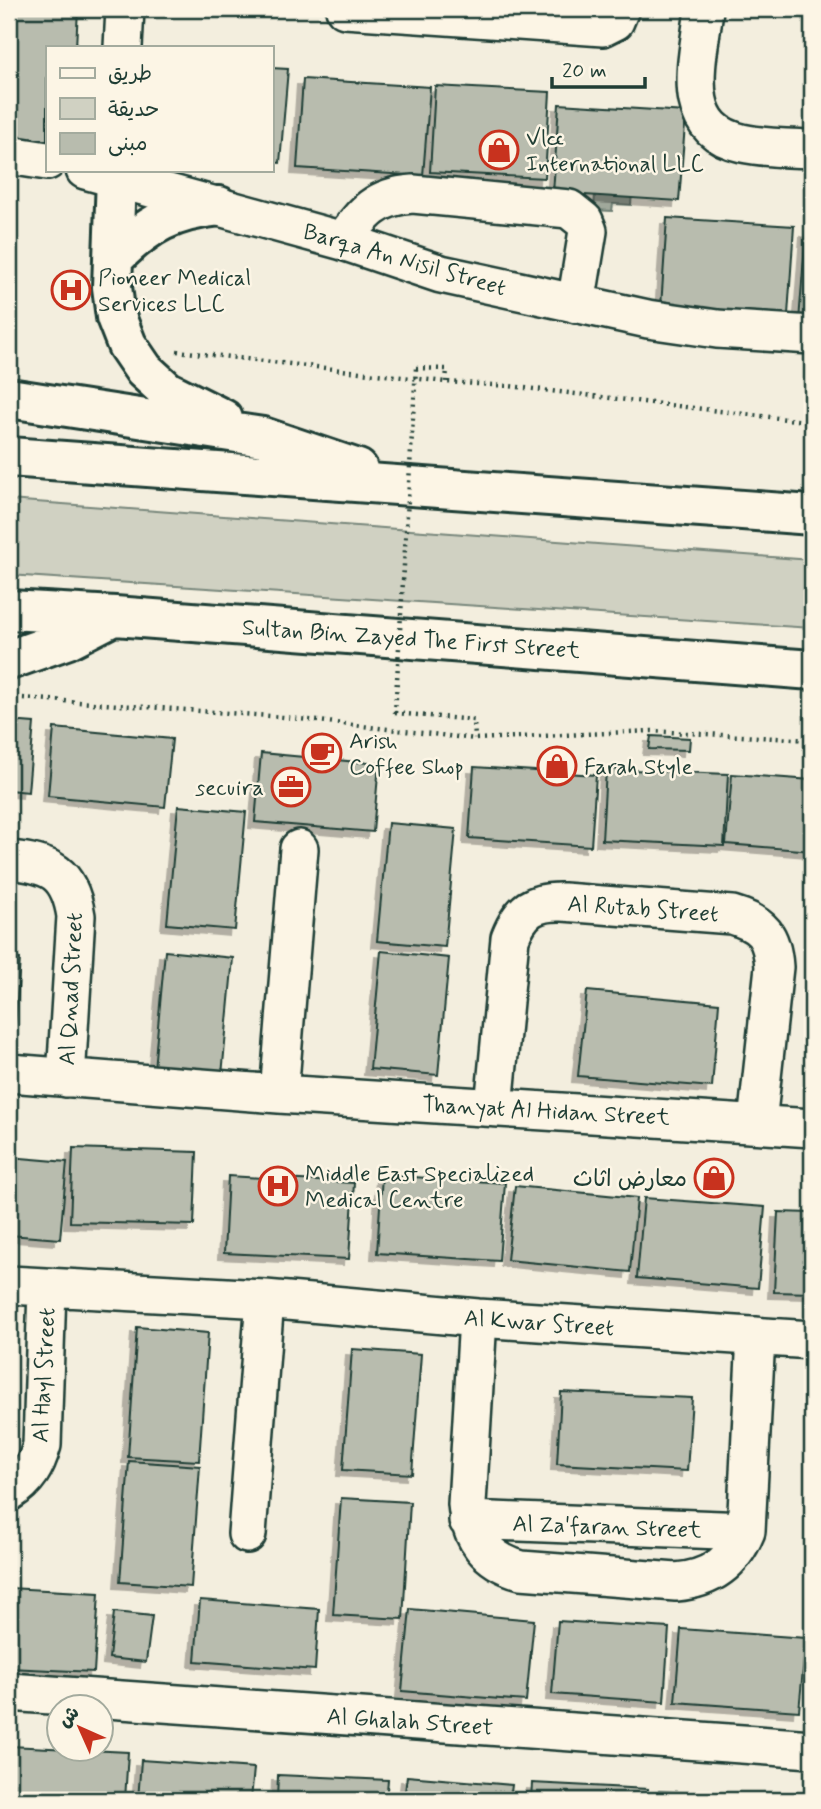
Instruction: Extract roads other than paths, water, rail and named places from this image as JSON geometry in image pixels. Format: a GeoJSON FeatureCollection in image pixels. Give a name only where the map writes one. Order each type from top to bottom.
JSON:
{"type":"FeatureCollection","features":[{"type":"Feature","properties":{"kind":"main road"},"geometry":{"type":"LineString","coordinates":[[106,172],[115,257],[112,287],[115,307],[127,345],[144,370],[167,391],[193,406],[263,437],[410,486]]}},
{"type":"Feature","properties":{"kind":"main road"},"geometry":{"type":"LineString","coordinates":[[115,257],[136,236],[161,220],[189,210],[219,206]]}},
{"type":"Feature","properties":{"kind":"main road"},"geometry":{"type":"LineString","coordinates":[[9,398],[263,437]]}},
{"type":"Feature","properties":{"kind":"main road"},"geometry":{"type":"LineString","coordinates":[[9,457],[812,515]]}},
{"type":"Feature","properties":{"kind":"main road","name":"Sultan Bin Zayed The First Street"},"geometry":{"type":"LineString","coordinates":[[9,610],[812,670]]}},
{"type":"Feature","properties":{"kind":"main road"},"geometry":{"type":"LineString","coordinates":[[9,660],[68,639],[115,616]]}},
{"type":"Feature","properties":{"kind":"street"},"geometry":{"type":"LineString","coordinates":[[123,46],[125,9]]}},
{"type":"Feature","properties":{"kind":"street"},"geometry":{"type":"LineString","coordinates":[[359,9],[603,27],[615,21],[620,9]]}},
{"type":"Feature","properties":{"kind":"street"},"geometry":{"type":"LineString","coordinates":[[705,9],[696,100],[711,128],[724,138],[740,143],[812,149]]}},
{"type":"Feature","properties":{"kind":"street"},"geometry":{"type":"LineString","coordinates":[[9,155],[46,161]]}},
{"type":"Feature","properties":{"kind":"street","name":"Barqa An Nisil Street"},"geometry":{"type":"LineString","coordinates":[[106,172],[343,241],[441,274],[648,320],[812,335]]}},
{"type":"Feature","properties":{"kind":"street"},"geometry":{"type":"LineString","coordinates":[[343,241],[368,209],[400,194],[569,209],[584,221],[588,231],[576,304]]}},
{"type":"Feature","properties":{"kind":"street"},"geometry":{"type":"LineString","coordinates":[[279,1094],[299,849]]}},
{"type":"Feature","properties":{"kind":"street","name":"Al Qnad Street"},"geometry":{"type":"LineString","coordinates":[[9,860],[43,865],[61,876],[73,894],[76,916],[66,1077]]}},
{"type":"Feature","properties":{"kind":"street","name":"Al Rutab Street"},"geometry":{"type":"LineString","coordinates":[[494,1107],[510,938],[516,922],[529,909],[545,902],[563,902],[732,915],[750,920],[765,932],[773,949],[774,967],[757,1123]]}},
{"type":"Feature","properties":{"kind":"street","name":"Thanyat Al Hidan Street"},"geometry":{"type":"LineString","coordinates":[[9,1073],[279,1094],[812,1128]]}},
{"type":"Feature","properties":{"kind":"street","name":"Al Kwar Street"},"geometry":{"type":"LineString","coordinates":[[9,1285],[265,1299],[478,1318],[812,1340]]}},
{"type":"Feature","properties":{"kind":"street","name":"Al Hayl Street"},"geometry":{"type":"LineString","coordinates":[[9,1492],[21,1484],[35,1467],[42,1445],[47,1288]]}},
{"type":"Feature","properties":{"kind":"street"},"geometry":{"type":"LineString","coordinates":[[247,1534],[265,1299]]}},
{"type":"Feature","properties":{"kind":"street","name":"Al Za'faran Street"},"geometry":{"type":"LineString","coordinates":[[478,1318],[467,1504],[468,1520],[479,1544],[487,1553],[509,1567],[521,1570],[676,1582],[692,1581],[720,1568],[732,1558],[746,1531],[756,1336]]}},
{"type":"Feature","properties":{"kind":"street","name":"Al Za'faran Street"},"geometry":{"type":"LineString","coordinates":[[468,1520],[746,1531]]}},
{"type":"Feature","properties":{"kind":"street","name":"Al Ghalah Street"},"geometry":{"type":"LineString","coordinates":[[9,1692],[812,1749]]}},
{"type":"Feature","properties":{"kind":"place","name":"Vlcc International LLC"},"geometry":{"type":"Point","coordinates":[499,150]}},
{"type":"Feature","properties":{"kind":"place","name":"Pioneer Medical Services LLC"},"geometry":{"type":"Point","coordinates":[71,290]}},
{"type":"Feature","properties":{"kind":"place","name":"Arish Coffee Shop"},"geometry":{"type":"Point","coordinates":[322,753]}},
{"type":"Feature","properties":{"kind":"place","name":"Farah Style"},"geometry":{"type":"Point","coordinates":[557,766]}},
{"type":"Feature","properties":{"kind":"place","name":"secuira"},"geometry":{"type":"Point","coordinates":[291,787]}},
{"type":"Feature","properties":{"kind":"place","name":"معارض اثاث"},"geometry":{"type":"Point","coordinates":[714,1178]}},
{"type":"Feature","properties":{"kind":"place","name":"Middle East Specialized Medical Centre"},"geometry":{"type":"Point","coordinates":[278,1186]}}]}
